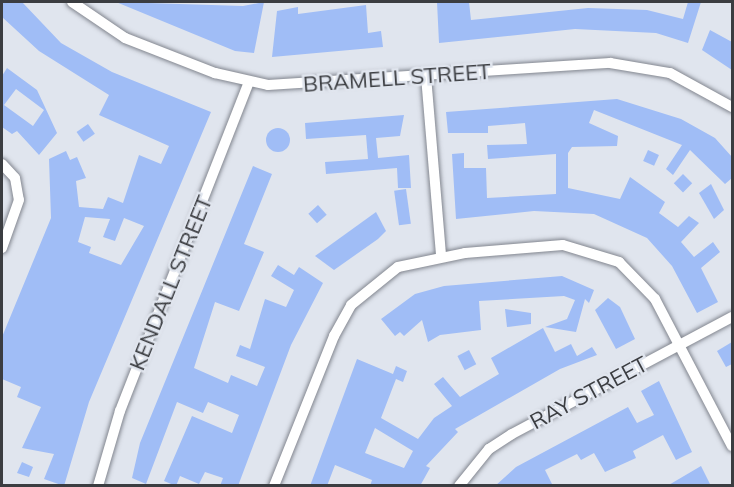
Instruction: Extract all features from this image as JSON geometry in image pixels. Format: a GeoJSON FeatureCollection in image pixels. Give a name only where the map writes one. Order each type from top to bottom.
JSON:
{"type":"FeatureCollection","features":[{"type":"Feature","properties":{"kind":"street","name":"BRAMELL STREET"},"geometry":{"type":"LineString","coordinates":[[72,2],[125,38],[249,82],[297,86],[426,76],[632,65],[692,82],[732,107]]}},
{"type":"Feature","properties":{"kind":"street"},"geometry":{"type":"LineString","coordinates":[[426,76],[441,256]]}},
{"type":"Feature","properties":{"kind":"street","name":"KENDALL STREET"},"geometry":{"type":"LineString","coordinates":[[98,486],[120,411],[249,82]]}},
{"type":"Feature","properties":{"kind":"street"},"geometry":{"type":"LineString","coordinates":[[2,164],[15,178],[19,200],[2,247]]}},
{"type":"Feature","properties":{"kind":"street"},"geometry":{"type":"LineString","coordinates":[[274,486],[334,336],[351,305],[398,267],[441,256],[563,245],[597,251],[642,281],[679,345],[732,446]]}},
{"type":"Feature","properties":{"kind":"street","name":"RAY STREET"},"geometry":{"type":"LineString","coordinates":[[459,486],[489,449],[512,434],[732,317]]}},
{"type":"Feature","properties":{"kind":"building"},"geometry":{"type":"Polygon","coordinates":[[[2,2],[22,2],[61,43],[112,72],[211,112],[89,402],[64,486],[44,479],[54,454],[22,448],[41,407],[17,397],[21,387],[2,379],[2,337],[51,218],[49,159],[66,151],[70,160],[77,157],[86,178],[76,181],[79,207],[103,209],[108,197],[123,203],[139,155],[161,164],[169,146],[99,115],[109,95],[39,51],[2,17],[2,2]],[[85,217],[78,242],[91,247],[89,253],[121,265],[144,226],[124,218],[115,241],[103,237],[110,219],[85,217]]]}},
{"type":"Feature","properties":{"kind":"building"},"geometry":{"type":"Polygon","coordinates":[[[116,2],[243,6],[264,2],[254,53],[235,51],[116,2]]]}},
{"type":"Feature","properties":{"kind":"building"},"geometry":{"type":"Polygon","coordinates":[[[437,2],[469,2],[471,20],[588,8],[647,10],[683,19],[688,2],[701,2],[688,43],[656,33],[575,29],[439,43],[437,2]]]}},
{"type":"Feature","properties":{"kind":"building"},"geometry":{"type":"Polygon","coordinates":[[[366,5],[368,33],[381,31],[383,47],[272,57],[277,11],[298,7],[298,14],[366,5]]]}},
{"type":"Feature","properties":{"kind":"building"},"geometry":{"type":"Polygon","coordinates":[[[710,30],[732,42],[732,70],[702,50],[710,30]]]}},
{"type":"Feature","properties":{"kind":"building"},"geometry":{"type":"Polygon","coordinates":[[[7,68],[37,90],[57,133],[39,155],[17,131],[12,134],[2,127],[2,76],[7,68]],[[16,89],[4,105],[33,126],[44,110],[16,89]]]}},
{"type":"Feature","properties":{"kind":"building"},"geometry":{"type":"Polygon","coordinates":[[[617,99],[681,119],[715,138],[732,157],[732,178],[725,184],[690,150],[673,175],[666,169],[682,145],[594,110],[589,123],[618,136],[617,146],[572,147],[568,153],[568,188],[620,199],[630,177],[665,202],[659,213],[678,227],[689,216],[699,223],[681,242],[694,257],[713,242],[720,252],[701,268],[718,302],[697,313],[672,266],[647,238],[594,214],[534,211],[456,219],[452,154],[464,153],[464,168],[486,168],[487,198],[556,194],[556,154],[488,159],[487,145],[527,144],[525,123],[488,126],[488,133],[448,133],[446,112],[617,99]]]}},
{"type":"Feature","properties":{"kind":"building"},"geometry":{"type":"Polygon","coordinates":[[[404,115],[400,136],[376,138],[378,158],[409,155],[411,188],[398,188],[397,168],[326,174],[325,162],[368,159],[366,135],[306,139],[305,123],[404,115]]]}},
{"type":"Feature","properties":{"kind":"building"},"geometry":{"type":"Polygon","coordinates":[[[88,124],[95,134],[83,142],[77,132],[88,124]]]}},
{"type":"Feature","properties":{"kind":"building"},"geometry":{"type":"Polygon","coordinates":[[[278,128],[287,131],[290,140],[287,149],[278,152],[269,149],[266,140],[269,131],[278,128]]]}},
{"type":"Feature","properties":{"kind":"building"},"geometry":{"type":"Polygon","coordinates":[[[648,150],[659,155],[654,166],[643,161],[648,150]]]}},
{"type":"Feature","properties":{"kind":"building"},"geometry":{"type":"Polygon","coordinates":[[[253,166],[272,174],[244,244],[264,252],[239,311],[215,302],[194,368],[228,383],[231,375],[257,386],[265,367],[236,356],[240,345],[250,349],[265,299],[286,307],[294,290],[271,276],[278,265],[294,275],[299,267],[323,283],[291,345],[238,486],[220,486],[223,478],[205,472],[199,484],[180,476],[176,486],[164,481],[192,416],[232,433],[239,415],[208,402],[203,413],[177,402],[146,484],[132,478],[140,443],[253,166]]]}},
{"type":"Feature","properties":{"kind":"building"},"geometry":{"type":"Polygon","coordinates":[[[683,174],[692,183],[683,192],[674,183],[683,174]]]}},
{"type":"Feature","properties":{"kind":"building"},"geometry":{"type":"Polygon","coordinates":[[[711,184],[724,210],[714,219],[699,193],[711,184]]]}},
{"type":"Feature","properties":{"kind":"building"},"geometry":{"type":"Polygon","coordinates":[[[406,189],[411,224],[399,225],[394,191],[406,189]]]}},
{"type":"Feature","properties":{"kind":"building"},"geometry":{"type":"Polygon","coordinates":[[[318,205],[327,215],[317,223],[308,214],[318,205]]]}},
{"type":"Feature","properties":{"kind":"building"},"geometry":{"type":"Polygon","coordinates":[[[376,212],[386,231],[378,239],[334,270],[315,256],[376,212]]]}},
{"type":"Feature","properties":{"kind":"building"},"geometry":{"type":"Polygon","coordinates":[[[562,276],[594,290],[589,303],[585,299],[576,332],[545,327],[567,319],[575,300],[564,296],[479,301],[481,330],[440,335],[428,342],[422,320],[404,336],[400,332],[395,336],[381,319],[415,294],[444,286],[562,276]]]}},
{"type":"Feature","properties":{"kind":"building"},"geometry":{"type":"Polygon","coordinates":[[[608,298],[620,307],[635,339],[616,349],[595,310],[608,298]]]}},
{"type":"Feature","properties":{"kind":"building"},"geometry":{"type":"Polygon","coordinates":[[[505,309],[531,313],[531,324],[507,327],[505,309]]]}},
{"type":"Feature","properties":{"kind":"building"},"geometry":{"type":"Polygon","coordinates":[[[543,328],[555,352],[571,344],[577,356],[592,347],[597,355],[560,369],[455,429],[458,432],[426,466],[430,468],[420,486],[370,486],[372,480],[335,465],[327,486],[310,486],[357,359],[393,374],[396,366],[407,371],[403,382],[396,379],[381,418],[418,439],[434,418],[452,406],[434,384],[443,377],[460,397],[499,374],[491,358],[543,328]],[[375,428],[365,453],[404,468],[413,451],[375,428]]]}},
{"type":"Feature","properties":{"kind":"building"},"geometry":{"type":"Polygon","coordinates":[[[732,342],[732,364],[726,367],[717,351],[732,342]]]}},
{"type":"Feature","properties":{"kind":"building"},"geometry":{"type":"Polygon","coordinates":[[[469,350],[476,364],[465,370],[457,356],[469,350]]]}},
{"type":"Feature","properties":{"kind":"building"},"geometry":{"type":"Polygon","coordinates":[[[659,381],[692,452],[676,460],[663,435],[633,451],[636,458],[605,472],[594,453],[581,460],[577,454],[545,470],[553,486],[495,486],[516,467],[628,407],[637,423],[654,415],[641,391],[659,381]]]}},
{"type":"Feature","properties":{"kind":"building"},"geometry":{"type":"Polygon","coordinates":[[[22,462],[33,467],[29,477],[17,473],[22,462]]]}},
{"type":"Feature","properties":{"kind":"building"},"geometry":{"type":"Polygon","coordinates":[[[701,466],[711,486],[667,486],[701,466]]]}}]}
